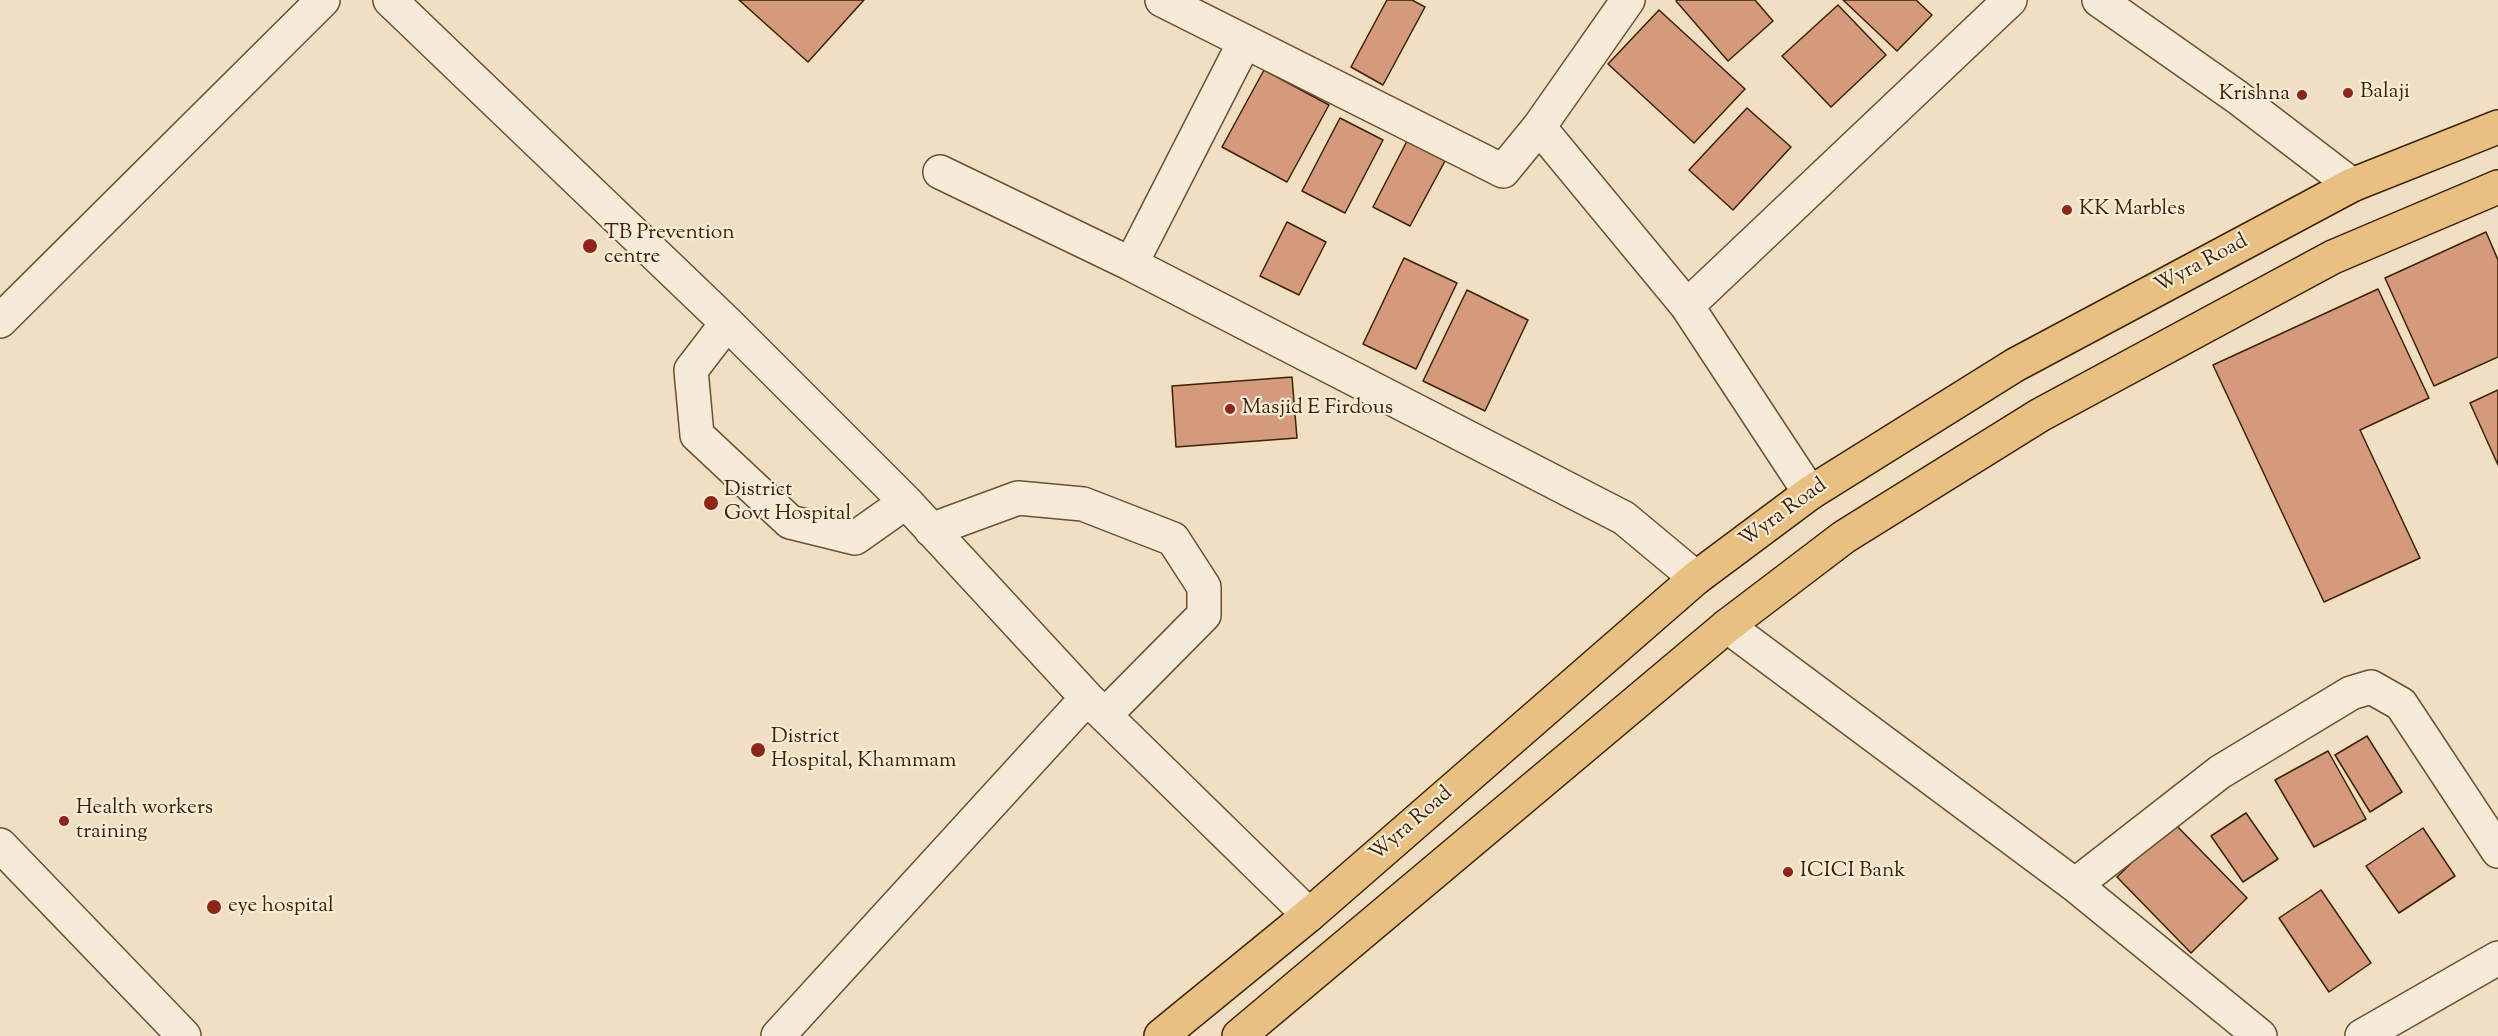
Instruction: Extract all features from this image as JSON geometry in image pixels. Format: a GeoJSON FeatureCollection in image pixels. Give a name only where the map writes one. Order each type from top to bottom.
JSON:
{"type":"FeatureCollection","features":[{"type":"Feature","properties":{"kind":"main road","name":"Wyra Road"},"geometry":{"type":"LineString","coordinates":[[1161,1036],[1310,915],[1696,578],[1810,493],[2016,365],[2352,185],[2498,127]]}},
{"type":"Feature","properties":{"kind":"main road"},"geometry":{"type":"LineString","coordinates":[[1239,1036],[1727,626],[1844,537],[2040,415],[2333,257],[2498,188]]}},
{"type":"Feature","properties":{"kind":"street"},"geometry":{"type":"LineString","coordinates":[[0,321],[323,0]]}},
{"type":"Feature","properties":{"kind":"street"},"geometry":{"type":"LineString","coordinates":[[390,0],[727,323],[906,502],[1096,706],[1310,915]]}},
{"type":"Feature","properties":{"kind":"street"},"geometry":{"type":"LineString","coordinates":[[1162,0],[1503,171],[1539,127],[1628,0]]}},
{"type":"Feature","properties":{"kind":"street"},"geometry":{"type":"LineString","coordinates":[[1687,306],[2010,0]]}},
{"type":"Feature","properties":{"kind":"street"},"geometry":{"type":"LineString","coordinates":[[2099,0],[2237,97],[2352,185]]}},
{"type":"Feature","properties":{"kind":"street"},"geometry":{"type":"LineString","coordinates":[[1131,264],[1244,43]]}},
{"type":"Feature","properties":{"kind":"street"},"geometry":{"type":"LineString","coordinates":[[1539,127],[1687,306],[1810,493]]}},
{"type":"Feature","properties":{"kind":"street"},"geometry":{"type":"LineString","coordinates":[[940,172],[1131,264],[1624,518],[1696,578]]}},
{"type":"Feature","properties":{"kind":"street"},"geometry":{"type":"LineString","coordinates":[[727,323],[691,370],[697,435],[790,522],[855,538],[906,502]]}},
{"type":"Feature","properties":{"kind":"street"},"geometry":{"type":"LineString","coordinates":[[778,1036],[1096,706],[1204,615],[1204,587],[1173,539],[1083,504],[1018,498],[932,530]]}},
{"type":"Feature","properties":{"kind":"street"},"geometry":{"type":"LineString","coordinates":[[1727,626],[2075,885],[2260,1036]]}},
{"type":"Feature","properties":{"kind":"street"},"geometry":{"type":"LineString","coordinates":[[2075,885],[2220,772],[2351,693],[2371,687],[2401,704],[2498,851]]}},
{"type":"Feature","properties":{"kind":"street"},"geometry":{"type":"LineString","coordinates":[[0,845],[184,1036]]}},
{"type":"Feature","properties":{"kind":"street"},"geometry":{"type":"LineString","coordinates":[[2362,1036],[2498,958]]}},
{"type":"Feature","properties":{"kind":"building"},"geometry":{"type":"Polygon","coordinates":[[[739,0],[864,0],[808,62],[739,0]]]}},
{"type":"Feature","properties":{"kind":"building"},"geometry":{"type":"Polygon","coordinates":[[[1387,0],[1412,0],[1425,7],[1383,85],[1351,67],[1387,0]]]}},
{"type":"Feature","properties":{"kind":"building"},"geometry":{"type":"Polygon","coordinates":[[[1677,0],[1755,0],[1773,21],[1728,61],[1677,0]]]}},
{"type":"Feature","properties":{"kind":"building"},"geometry":{"type":"Polygon","coordinates":[[[1843,0],[1916,0],[1932,15],[1897,51],[1843,0]]]}},
{"type":"Feature","properties":{"kind":"building"},"geometry":{"type":"Polygon","coordinates":[[[1838,5],[1886,55],[1831,107],[1782,56],[1838,5]]]}},
{"type":"Feature","properties":{"kind":"building"},"geometry":{"type":"Polygon","coordinates":[[[1659,10],[1745,89],[1694,143],[1608,64],[1659,10]]]}},
{"type":"Feature","properties":{"kind":"building"},"geometry":{"type":"Polygon","coordinates":[[[1264,70],[1329,105],[1287,182],[1222,147],[1264,70]]]}},
{"type":"Feature","properties":{"kind":"building"},"geometry":{"type":"Polygon","coordinates":[[[1747,108],[1791,147],[1733,210],[1689,170],[1747,108]]]}},
{"type":"Feature","properties":{"kind":"building"},"geometry":{"type":"Polygon","coordinates":[[[1340,118],[1383,140],[1345,213],[1302,191],[1340,118]]]}},
{"type":"Feature","properties":{"kind":"building"},"geometry":{"type":"Polygon","coordinates":[[[1407,141],[1445,161],[1410,226],[1373,207],[1407,141]]]}},
{"type":"Feature","properties":{"kind":"building"},"geometry":{"type":"Polygon","coordinates":[[[1287,222],[1326,242],[1299,295],[1260,276],[1287,222]]]}},
{"type":"Feature","properties":{"kind":"building"},"geometry":{"type":"Polygon","coordinates":[[[2486,232],[2498,260],[2498,357],[2434,386],[2385,278],[2486,232]]]}},
{"type":"Feature","properties":{"kind":"building"},"geometry":{"type":"Polygon","coordinates":[[[1404,258],[1457,283],[1416,369],[1363,344],[1404,258]]]}},
{"type":"Feature","properties":{"kind":"building"},"geometry":{"type":"Polygon","coordinates":[[[2378,289],[2429,398],[2360,430],[2420,558],[2324,602],[2213,365],[2378,289]]]}},
{"type":"Feature","properties":{"kind":"building"},"geometry":{"type":"Polygon","coordinates":[[[1467,290],[1528,320],[1485,411],[1423,381],[1467,290]]]}},
{"type":"Feature","properties":{"kind":"building"},"geometry":{"type":"Polygon","coordinates":[[[1292,377],[1297,438],[1176,447],[1172,386],[1292,377]]]}},
{"type":"Feature","properties":{"kind":"building"},"geometry":{"type":"Polygon","coordinates":[[[2498,390],[2498,465],[2470,403],[2498,390]]]}},
{"type":"Feature","properties":{"kind":"building"},"geometry":{"type":"Polygon","coordinates":[[[2367,736],[2402,792],[2370,812],[2335,755],[2367,736]]]}},
{"type":"Feature","properties":{"kind":"building"},"geometry":{"type":"Polygon","coordinates":[[[2328,751],[2366,819],[2314,847],[2275,780],[2328,751]]]}},
{"type":"Feature","properties":{"kind":"building"},"geometry":{"type":"Polygon","coordinates":[[[2246,813],[2278,859],[2243,882],[2211,836],[2246,813]]]}},
{"type":"Feature","properties":{"kind":"building"},"geometry":{"type":"Polygon","coordinates":[[[2173,822],[2247,898],[2191,953],[2117,877],[2173,822]]]}},
{"type":"Feature","properties":{"kind":"building"},"geometry":{"type":"Polygon","coordinates":[[[2423,828],[2455,876],[2399,913],[2366,866],[2423,828]]]}},
{"type":"Feature","properties":{"kind":"building"},"geometry":{"type":"Polygon","coordinates":[[[2321,890],[2371,963],[2329,992],[2279,918],[2321,890]]]}},
{"type":"Feature","properties":{"kind":"place","name":"Balaji"},"geometry":{"type":"Point","coordinates":[2348,93]}},
{"type":"Feature","properties":{"kind":"place","name":"Krishna"},"geometry":{"type":"Point","coordinates":[2302,95]}},
{"type":"Feature","properties":{"kind":"place","name":"KK Marbles"},"geometry":{"type":"Point","coordinates":[2067,210]}},
{"type":"Feature","properties":{"kind":"place","name":"TB Prevention centre"},"geometry":{"type":"Point","coordinates":[590,246]}},
{"type":"Feature","properties":{"kind":"place","name":"Masjid E Firdous"},"geometry":{"type":"Point","coordinates":[1230,409]}},
{"type":"Feature","properties":{"kind":"place","name":"District Govt Hospital"},"geometry":{"type":"Point","coordinates":[711,503]}},
{"type":"Feature","properties":{"kind":"place","name":"District Hospital, Khammam"},"geometry":{"type":"Point","coordinates":[758,750]}},
{"type":"Feature","properties":{"kind":"place","name":"Health workers training"},"geometry":{"type":"Point","coordinates":[64,821]}},
{"type":"Feature","properties":{"kind":"place","name":"ICICI Bank"},"geometry":{"type":"Point","coordinates":[1788,872]}},
{"type":"Feature","properties":{"kind":"place","name":"eye hospital"},"geometry":{"type":"Point","coordinates":[214,907]}}]}
